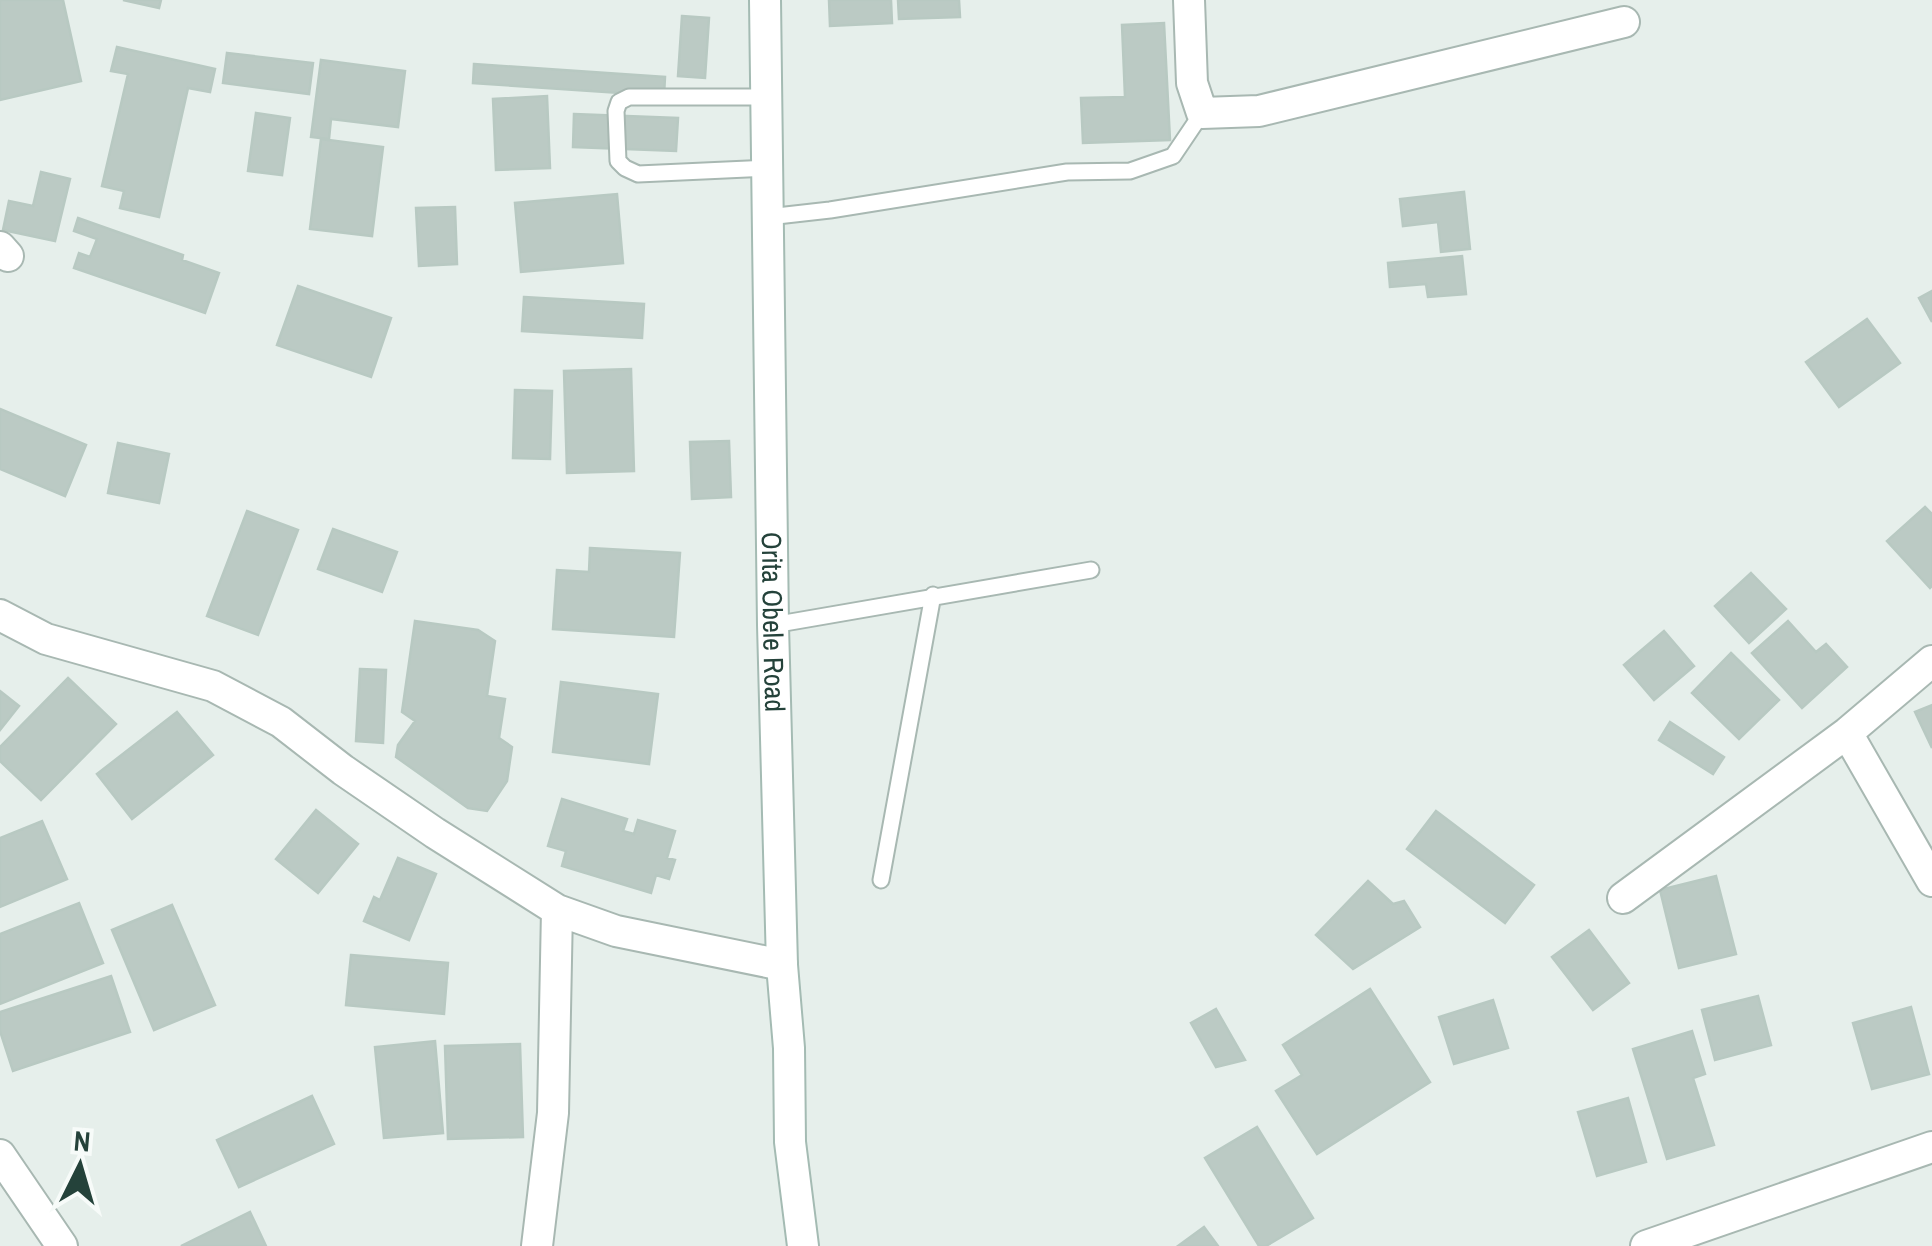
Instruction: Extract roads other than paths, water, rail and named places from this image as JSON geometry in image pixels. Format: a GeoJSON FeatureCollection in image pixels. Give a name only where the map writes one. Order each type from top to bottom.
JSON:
{"type":"FeatureCollection","features":[{"type":"Feature","properties":{"kind":"street","name":"Orita Obele Road"},"geometry":{"type":"LineString","coordinates":[[765,0],[782,965],[789,1048],[790,1142],[803,1246]]}},
{"type":"Feature","properties":{"kind":"street"},"geometry":{"type":"LineString","coordinates":[[1188,0],[1192,82],[1202,113],[1259,111],[1624,22]]}},
{"type":"Feature","properties":{"kind":"street"},"geometry":{"type":"LineString","coordinates":[[0,615],[46,639],[213,686],[280,722],[343,770],[558,910],[616,931],[782,965]]}},
{"type":"Feature","properties":{"kind":"street"},"geometry":{"type":"LineString","coordinates":[[1622,898],[1847,733],[1932,661]]}},
{"type":"Feature","properties":{"kind":"street"},"geometry":{"type":"LineString","coordinates":[[1847,733],[1932,881]]}},
{"type":"Feature","properties":{"kind":"street"},"geometry":{"type":"LineString","coordinates":[[537,1246],[553,1113],[558,910]]}},
{"type":"Feature","properties":{"kind":"street"},"geometry":{"type":"LineString","coordinates":[[1646,1246],[1932,1146]]}},
{"type":"Feature","properties":{"kind":"street"},"geometry":{"type":"LineString","coordinates":[[0,1155],[62,1246]]}},
{"type":"Feature","properties":{"kind":"lane"},"geometry":{"type":"LineString","coordinates":[[766,98],[628,97],[619,102],[616,111],[618,161],[638,174],[768,168]]}},
{"type":"Feature","properties":{"kind":"lane"},"geometry":{"type":"LineString","coordinates":[[768,218],[1067,172],[1130,171],[1172,156],[1202,113]]}},
{"type":"Feature","properties":{"kind":"lane"},"geometry":{"type":"LineString","coordinates":[[773,624],[1091,570]]}},
{"type":"Feature","properties":{"kind":"lane"},"geometry":{"type":"LineString","coordinates":[[882,880],[933,595]]}}]}
